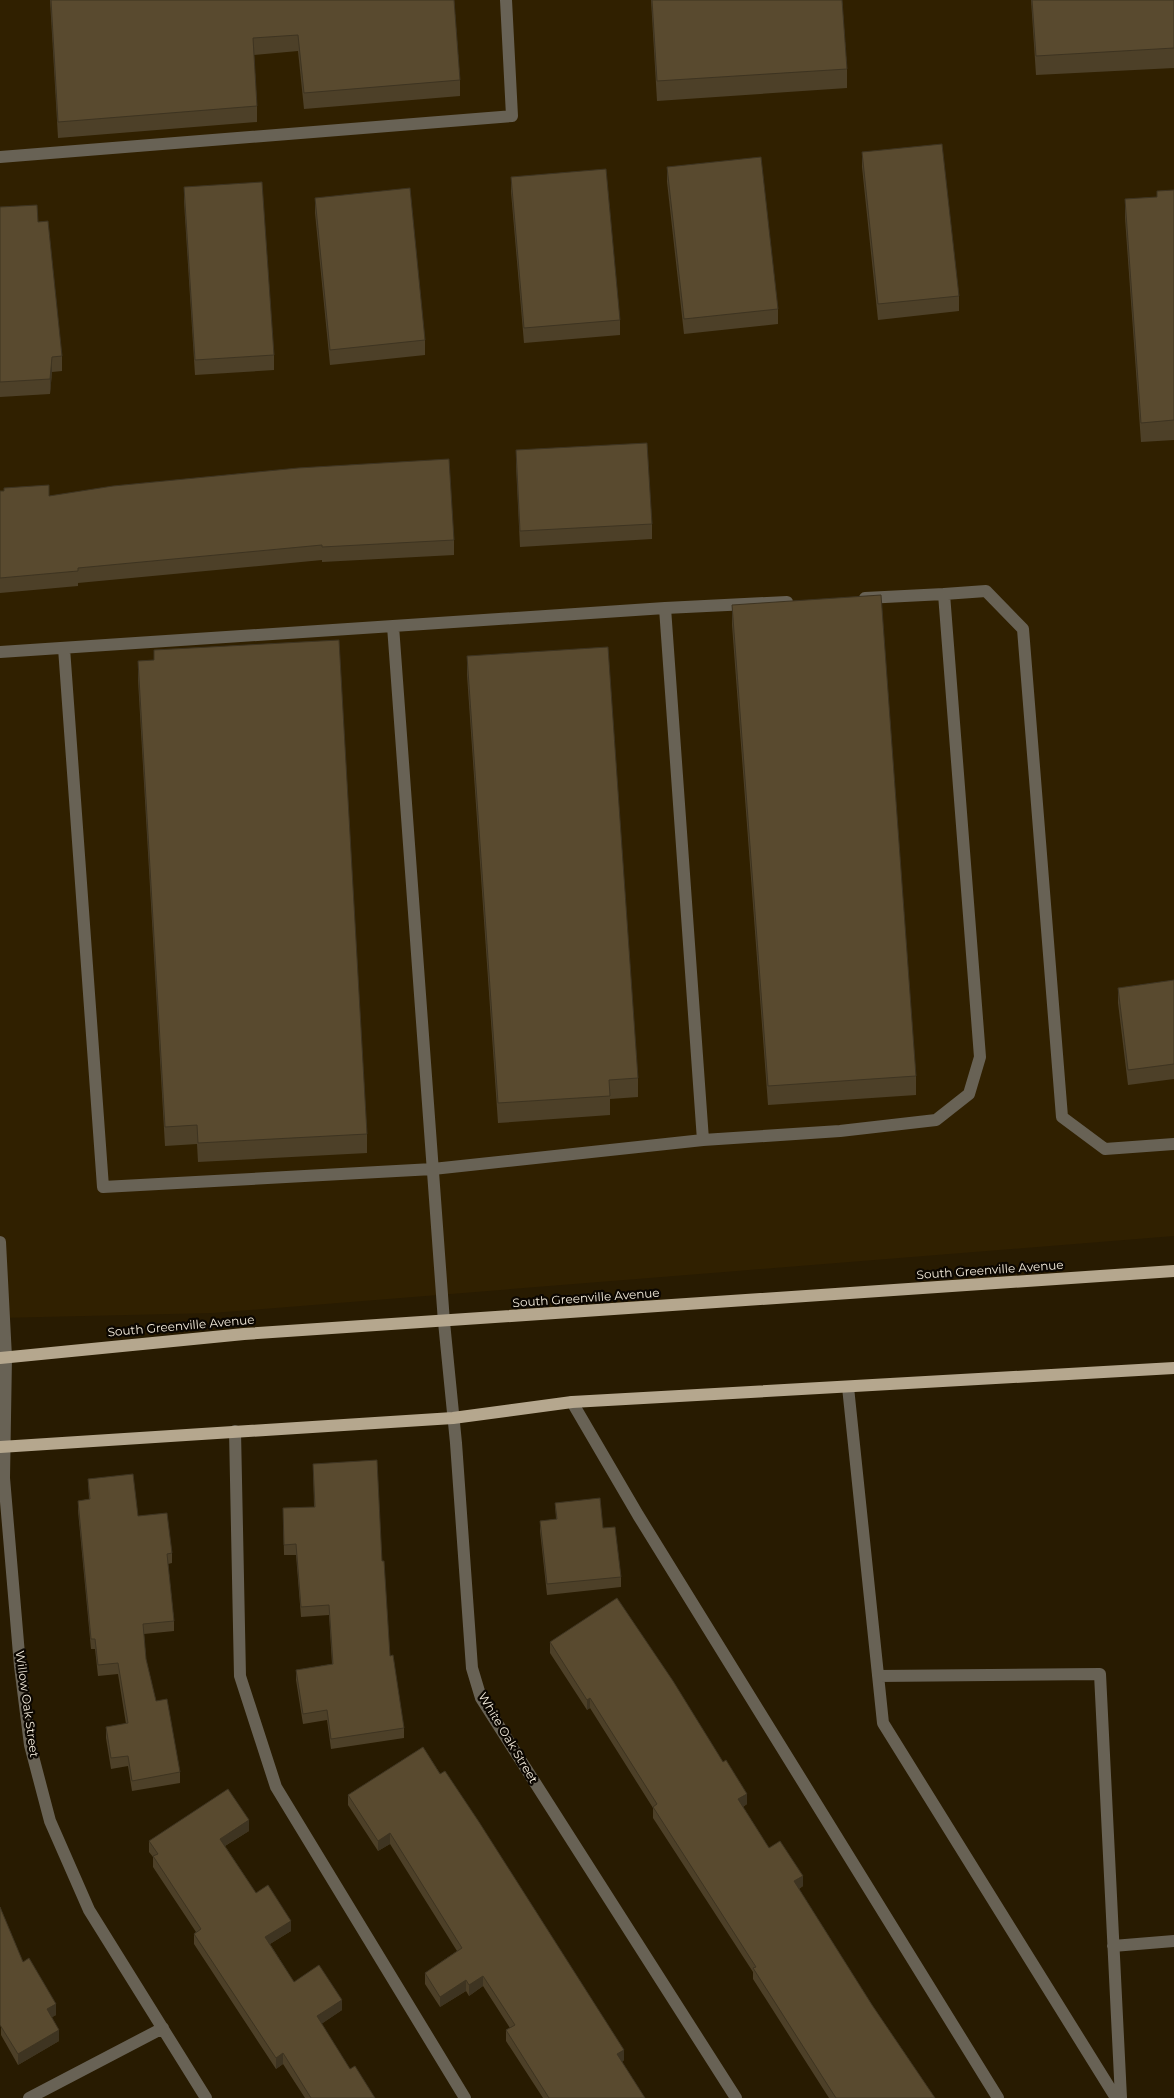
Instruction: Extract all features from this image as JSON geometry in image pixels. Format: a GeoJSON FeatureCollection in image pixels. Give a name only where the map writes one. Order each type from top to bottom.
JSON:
{"type":"FeatureCollection","features":[{"type":"Feature","properties":{"kind":"main road","name":"South Greenville Avenue"},"geometry":{"type":"LineString","coordinates":[[3,1358],[244,1334],[1174,1272]]}},
{"type":"Feature","properties":{"kind":"main road"},"geometry":{"type":"LineString","coordinates":[[2,1447],[453,1418],[572,1402],[1174,1368]]}},
{"type":"Feature","properties":{"kind":"street"},"geometry":{"type":"LineString","coordinates":[[0,157],[512,116],[506,0]]}},
{"type":"Feature","properties":{"kind":"street"},"geometry":{"type":"LineString","coordinates":[[854,599],[986,591],[1023,629],[1062,1117],[1105,1149],[1174,1144]]}},
{"type":"Feature","properties":{"kind":"street"},"geometry":{"type":"LineString","coordinates":[[64,648],[103,1187],[433,1169],[703,1140],[840,1131],[936,1120],[969,1094],[980,1057],[944,594]]}},
{"type":"Feature","properties":{"kind":"street"},"geometry":{"type":"LineString","coordinates":[[0,652],[665,608],[804,601]]}},
{"type":"Feature","properties":{"kind":"street"},"geometry":{"type":"LineString","coordinates":[[665,608],[703,1140]]}},
{"type":"Feature","properties":{"kind":"street","name":"White Oak Street"},"geometry":{"type":"LineString","coordinates":[[393,626],[444,1322],[472,1668],[481,1698],[736,2098]]}},
{"type":"Feature","properties":{"kind":"street","name":"Willow Oak Street"},"geometry":{"type":"LineString","coordinates":[[0,1242],[3,1358],[2,1447],[20,1666],[30,1745],[50,1822],[89,1910],[206,2098]]}},
{"type":"Feature","properties":{"kind":"street"},"geometry":{"type":"LineString","coordinates":[[848,1387],[883,1723],[1116,2098]]}},
{"type":"Feature","properties":{"kind":"street"},"geometry":{"type":"LineString","coordinates":[[572,1402],[638,1515],[998,2098]]}},
{"type":"Feature","properties":{"kind":"street"},"geometry":{"type":"LineString","coordinates":[[235,1431],[240,1676],[276,1787],[465,2098]]}},
{"type":"Feature","properties":{"kind":"street"},"geometry":{"type":"LineString","coordinates":[[878,1676],[1100,1674],[1121,2098]]}},
{"type":"Feature","properties":{"kind":"street"},"geometry":{"type":"LineString","coordinates":[[1113,1946],[1174,1941]]}},
{"type":"Feature","properties":{"kind":"street"},"geometry":{"type":"LineString","coordinates":[[29,2098],[163,2028]]}},
{"type":"Feature","properties":{"kind":"shaded area"},"geometry":{"type":"Polygon","coordinates":[[[0,0],[1174,0],[1174,1236],[213,1313],[0,1318],[0,0]]]}},
{"type":"Feature","properties":{"kind":"building"},"geometry":{"type":"Polygon","coordinates":[[[51,0],[454,0],[460,80],[304,93],[298,35],[253,38],[257,106],[58,122],[51,0]]]}},
{"type":"Feature","properties":{"kind":"building"},"geometry":{"type":"Polygon","coordinates":[[[652,0],[842,0],[847,69],[657,81],[652,0]]]}},
{"type":"Feature","properties":{"kind":"building"},"geometry":{"type":"Polygon","coordinates":[[[1032,0],[1174,0],[1174,48],[1036,56],[1032,0]]]}},
{"type":"Feature","properties":{"kind":"building"},"geometry":{"type":"Polygon","coordinates":[[[942,144],[959,296],[878,304],[862,152],[942,144]]]}},
{"type":"Feature","properties":{"kind":"building"},"geometry":{"type":"Polygon","coordinates":[[[761,157],[778,309],[684,319],[667,167],[761,157]]]}},
{"type":"Feature","properties":{"kind":"building"},"geometry":{"type":"Polygon","coordinates":[[[606,169],[620,320],[524,328],[511,177],[606,169]]]}},
{"type":"Feature","properties":{"kind":"building"},"geometry":{"type":"Polygon","coordinates":[[[262,182],[274,355],[195,360],[184,187],[262,182]]]}},
{"type":"Feature","properties":{"kind":"building"},"geometry":{"type":"Polygon","coordinates":[[[410,188],[425,340],[330,350],[315,198],[410,188]]]}},
{"type":"Feature","properties":{"kind":"building"},"geometry":{"type":"Polygon","coordinates":[[[1174,190],[1174,420],[1141,423],[1125,199],[1157,197],[1157,191],[1174,190]]]}},
{"type":"Feature","properties":{"kind":"building"},"geometry":{"type":"Polygon","coordinates":[[[37,205],[38,222],[48,221],[62,356],[52,357],[50,379],[0,382],[0,207],[37,205]]]}},
{"type":"Feature","properties":{"kind":"building"},"geometry":{"type":"Polygon","coordinates":[[[647,443],[652,524],[520,531],[516,450],[647,443]]]}},
{"type":"Feature","properties":{"kind":"building"},"geometry":{"type":"Polygon","coordinates":[[[449,459],[454,540],[322,547],[322,545],[78,568],[78,571],[0,578],[0,491],[4,491],[4,488],[49,485],[49,496],[113,486],[298,468],[449,459]]]}},
{"type":"Feature","properties":{"kind":"building"},"geometry":{"type":"Polygon","coordinates":[[[881,595],[916,1076],[768,1086],[732,605],[881,595]]]}},
{"type":"Feature","properties":{"kind":"building"},"geometry":{"type":"Polygon","coordinates":[[[339,640],[367,1134],[198,1143],[197,1125],[165,1127],[138,661],[154,660],[154,650],[339,640]]]}},
{"type":"Feature","properties":{"kind":"building"},"geometry":{"type":"Polygon","coordinates":[[[608,647],[638,1078],[609,1080],[610,1096],[498,1103],[467,656],[608,647]]]}},
{"type":"Feature","properties":{"kind":"building"},"geometry":{"type":"Polygon","coordinates":[[[1174,980],[1174,1064],[1128,1070],[1118,988],[1174,980]]]}},
{"type":"Feature","properties":{"kind":"building"},"geometry":{"type":"Polygon","coordinates":[[[377,1460],[382,1561],[384,1561],[390,1656],[393,1655],[404,1728],[331,1739],[327,1710],[303,1714],[296,1670],[333,1664],[329,1605],[301,1607],[296,1544],[284,1545],[283,1508],[315,1507],[313,1464],[377,1460]]]}},
{"type":"Feature","properties":{"kind":"building"},"geometry":{"type":"Polygon","coordinates":[[[133,1474],[138,1516],[167,1513],[172,1553],[167,1554],[174,1621],[143,1624],[146,1659],[156,1701],[167,1699],[180,1772],[132,1781],[128,1756],[111,1758],[106,1727],[128,1723],[118,1663],[98,1665],[95,1639],[91,1639],[78,1501],[90,1499],[88,1479],[133,1474]]]}},
{"type":"Feature","properties":{"kind":"building"},"geometry":{"type":"Polygon","coordinates":[[[600,1498],[603,1528],[615,1527],[621,1577],[547,1584],[540,1521],[557,1519],[555,1503],[600,1498]]]}},
{"type":"Feature","properties":{"kind":"building"},"geometry":{"type":"Polygon","coordinates":[[[617,1598],[673,1681],[723,1762],[726,1760],[747,1794],[738,1799],[769,1848],[780,1841],[803,1876],[794,1881],[872,2005],[935,2098],[836,2098],[753,1968],[756,1967],[653,1807],[657,1804],[590,1698],[587,1700],[550,1642],[617,1598]]]}},
{"type":"Feature","properties":{"kind":"building"},"geometry":{"type":"Polygon","coordinates":[[[423,1747],[440,1774],[445,1771],[479,1822],[624,2050],[617,2054],[645,2098],[549,2098],[506,2030],[515,2025],[483,1976],[469,1985],[466,1980],[440,1997],[425,1973],[462,1948],[390,1833],[378,1841],[348,1795],[423,1747]]]}},
{"type":"Feature","properties":{"kind":"building"},"geometry":{"type":"Polygon","coordinates":[[[228,1789],[249,1820],[220,1839],[256,1893],[268,1885],[291,1921],[265,1937],[294,1982],[319,1965],[342,2000],[317,2016],[350,2069],[355,2066],[375,2098],[311,2098],[283,2053],[276,2058],[194,1934],[201,1929],[153,1856],[158,1854],[149,1841],[228,1789]]]}},
{"type":"Feature","properties":{"kind":"building"},"geometry":{"type":"Polygon","coordinates":[[[0,1907],[23,1962],[29,1958],[56,2004],[47,2009],[59,2030],[18,2054],[0,2025],[0,1907]]]}}]}
